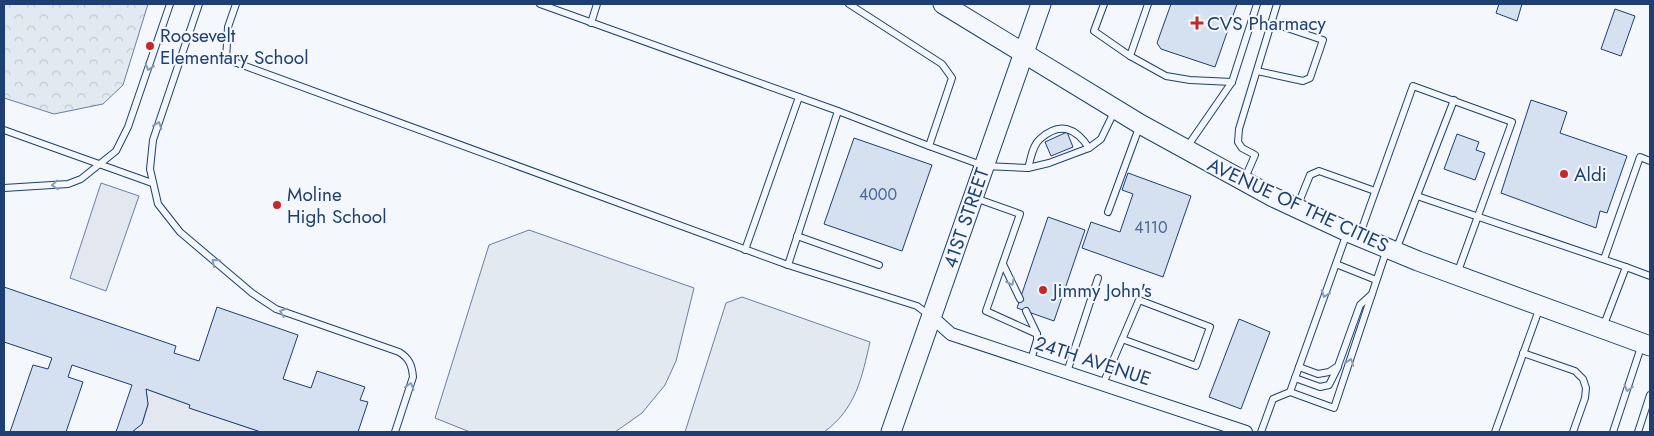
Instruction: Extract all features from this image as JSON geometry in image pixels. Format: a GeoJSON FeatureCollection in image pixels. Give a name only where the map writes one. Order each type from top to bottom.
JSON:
{"type":"FeatureCollection","features":[{"type":"Feature","properties":{"kind":"main road","name":"AVENUE OF THE CITIES"},"geometry":{"type":"LineString","coordinates":[[942,4],[1185,150],[1297,209],[1391,250],[1646,344]]}},
{"type":"Feature","properties":{"kind":"main road","name":"41ST STREET"},"geometry":{"type":"LineString","coordinates":[[892,432],[1041,4]]}},
{"type":"Feature","properties":{"kind":"street","name":"24TH AVENUE"},"geometry":{"type":"LineString","coordinates":[[932,317],[951,334],[1246,432]]}},
{"type":"Feature","properties":{"kind":"lane"},"geometry":{"type":"LineString","coordinates":[[4,188],[68,184],[81,179],[116,151],[128,127],[170,4]]}},
{"type":"Feature","properties":{"kind":"lane"},"geometry":{"type":"LineString","coordinates":[[199,4],[153,140],[150,157],[152,183],[158,204],[180,232],[252,293],[276,309],[406,356],[410,361],[413,376],[395,432]]}},
{"type":"Feature","properties":{"kind":"lane"},"geometry":{"type":"LineString","coordinates":[[236,4],[228,27],[226,59],[745,250],[917,306],[932,317]]}},
{"type":"Feature","properties":{"kind":"lane"},"geometry":{"type":"LineString","coordinates":[[540,4],[838,111],[984,166],[1028,168],[1049,163],[1089,148],[1101,139],[1116,109]]}},
{"type":"Feature","properties":{"kind":"lane"},"geometry":{"type":"LineString","coordinates":[[591,22],[597,4]]}},
{"type":"Feature","properties":{"kind":"lane"},"geometry":{"type":"LineString","coordinates":[[849,4],[942,64],[952,78],[929,146]]}},
{"type":"Feature","properties":{"kind":"lane"},"geometry":{"type":"LineString","coordinates":[[1104,4],[1094,31],[1130,56],[1166,76],[1190,80],[1232,82]]}},
{"type":"Feature","properties":{"kind":"lane"},"geometry":{"type":"LineString","coordinates":[[1130,56],[1148,4]]}},
{"type":"Feature","properties":{"kind":"lane"},"geometry":{"type":"LineString","coordinates":[[1244,182],[1255,155],[1242,148],[1238,142],[1239,129],[1277,4]]}},
{"type":"Feature","properties":{"kind":"lane"},"geometry":{"type":"LineString","coordinates":[[1185,150],[1232,82],[1256,5]]}},
{"type":"Feature","properties":{"kind":"lane"},"geometry":{"type":"LineString","coordinates":[[1257,71],[1303,81],[1310,78],[1323,40],[1272,24]]}},
{"type":"Feature","properties":{"kind":"lane"},"geometry":{"type":"LineString","coordinates":[[1290,392],[1336,264],[1375,191],[1413,86],[1512,122],[1457,275]]}},
{"type":"Feature","properties":{"kind":"lane"},"geometry":{"type":"LineString","coordinates":[[745,250],[798,97]]}},
{"type":"Feature","properties":{"kind":"lane"},"geometry":{"type":"LineString","coordinates":[[1261,432],[1272,399],[1290,392],[1334,408],[1376,280],[1417,196],[1454,100]]}},
{"type":"Feature","properties":{"kind":"lane"},"geometry":{"type":"LineString","coordinates":[[788,265],[838,111]]}},
{"type":"Feature","properties":{"kind":"lane"},"geometry":{"type":"LineString","coordinates":[[1108,212],[1140,124]]}},
{"type":"Feature","properties":{"kind":"lane"},"geometry":{"type":"LineString","coordinates":[[1028,168],[1032,153],[1039,140],[1052,132],[1064,128],[1074,130],[1082,136],[1089,148]]}},
{"type":"Feature","properties":{"kind":"lane"},"geometry":{"type":"LineString","coordinates":[[4,130],[152,183]]}},
{"type":"Feature","properties":{"kind":"lane"},"geometry":{"type":"LineString","coordinates":[[1604,259],[1640,157],[1650,160]]}},
{"type":"Feature","properties":{"kind":"lane"},"geometry":{"type":"LineString","coordinates":[[1297,209],[1310,175],[1319,171],[1375,191]]}},
{"type":"Feature","properties":{"kind":"lane"},"geometry":{"type":"LineString","coordinates":[[1417,196],[1650,276]]}},
{"type":"Feature","properties":{"kind":"lane"},"geometry":{"type":"LineString","coordinates":[[973,197],[1020,214],[986,312],[1037,334]]}},
{"type":"Feature","properties":{"kind":"lane"},"geometry":{"type":"LineString","coordinates":[[797,236],[879,265]]}},
{"type":"Feature","properties":{"kind":"lane"},"geometry":{"type":"LineString","coordinates":[[1003,264],[1020,299]]}},
{"type":"Feature","properties":{"kind":"lane"},"geometry":{"type":"LineString","coordinates":[[1336,264],[1376,280]]}},
{"type":"Feature","properties":{"kind":"lane"},"geometry":{"type":"LineString","coordinates":[[1602,328],[1626,267]]}},
{"type":"Feature","properties":{"kind":"lane"},"geometry":{"type":"LineString","coordinates":[[1067,372],[1098,278]]}},
{"type":"Feature","properties":{"kind":"lane"},"geometry":{"type":"LineString","coordinates":[[1295,378],[1320,387],[1329,385],[1338,366],[1360,305],[1372,294]]}},
{"type":"Feature","properties":{"kind":"lane"},"geometry":{"type":"LineString","coordinates":[[1103,384],[1138,300],[1210,327],[1196,366],[1122,339]]}},
{"type":"Feature","properties":{"kind":"lane"},"geometry":{"type":"LineString","coordinates":[[1495,432],[1540,305]]}},
{"type":"Feature","properties":{"kind":"lane"},"geometry":{"type":"LineString","coordinates":[[1026,311],[1037,334],[1037,340],[1030,360]]}},
{"type":"Feature","properties":{"kind":"lane"},"geometry":{"type":"LineString","coordinates":[[1613,432],[1646,344]]}},
{"type":"Feature","properties":{"kind":"lane"},"geometry":{"type":"LineString","coordinates":[[1523,353],[1575,371],[1584,379],[1586,388],[1585,398],[1574,432]]}},
{"type":"Feature","properties":{"kind":"lane"},"geometry":{"type":"LineString","coordinates":[[1299,367],[1318,374],[1329,372],[1338,366]]}},
{"type":"Feature","properties":{"kind":"lane"},"geometry":{"type":"LineString","coordinates":[[1638,432],[1650,395]]}},
{"type":"Feature","properties":{"kind":"green space"},"geometry":{"type":"Polygon","coordinates":[[[4,4],[148,4],[123,85],[103,104],[54,114],[4,98],[4,4]]]}},
{"type":"Feature","properties":{"kind":"green space"},"geometry":{"type":"Polygon","coordinates":[[[529,230],[694,288],[676,361],[665,385],[642,413],[615,432],[470,432],[435,418],[489,245],[529,230]]]}},
{"type":"Feature","properties":{"kind":"green space"},"geometry":{"type":"Polygon","coordinates":[[[742,297],[870,342],[864,368],[851,403],[835,423],[824,432],[685,432],[726,303],[742,297]]]}},
{"type":"Feature","properties":{"kind":"shaded area"},"geometry":{"type":"Polygon","coordinates":[[[101,183],[139,196],[106,291],[70,278],[101,183]]]}},
{"type":"Feature","properties":{"kind":"shaded area"},"geometry":{"type":"Polygon","coordinates":[[[146,389],[190,405],[190,408],[261,432],[132,432],[142,424],[148,405],[146,389]]]}},
{"type":"Feature","properties":{"kind":"building","name":"CVS Pharmacy"},"geometry":{"type":"Polygon","coordinates":[[[1171,4],[1237,4],[1215,67],[1161,49],[1157,43],[1171,4]]]}},
{"type":"Feature","properties":{"kind":"building"},"geometry":{"type":"Polygon","coordinates":[[[1499,4],[1522,4],[1517,21],[1496,13],[1499,4]]]}},
{"type":"Feature","properties":{"kind":"building"},"geometry":{"type":"Polygon","coordinates":[[[1615,9],[1635,16],[1621,56],[1601,49],[1615,9]]]}},
{"type":"Feature","properties":{"kind":"building","name":"Aldi"},"geometry":{"type":"Polygon","coordinates":[[[1531,100],[1567,112],[1560,133],[1627,156],[1607,213],[1600,211],[1596,228],[1501,193],[1531,100]]]}},
{"type":"Feature","properties":{"kind":"building"},"geometry":{"type":"Polygon","coordinates":[[[1067,132],[1073,147],[1051,156],[1045,142],[1067,132]]]}},
{"type":"Feature","properties":{"kind":"building"},"geometry":{"type":"Polygon","coordinates":[[[1457,134],[1479,142],[1476,150],[1485,153],[1475,180],[1444,169],[1457,134]]]}},
{"type":"Feature","properties":{"kind":"building"},"geometry":{"type":"Polygon","coordinates":[[[854,138],[932,165],[902,251],[824,224],[854,138]]]}},
{"type":"Feature","properties":{"kind":"building"},"geometry":{"type":"Polygon","coordinates":[[[1128,173],[1191,196],[1163,277],[1082,248],[1091,222],[1120,232],[1133,194],[1122,190],[1128,173]]]}},
{"type":"Feature","properties":{"kind":"building"},"geometry":{"type":"Polygon","coordinates":[[[1048,217],[1085,230],[1054,321],[1017,308],[1048,217]]]}},
{"type":"Feature","properties":{"kind":"building"},"geometry":{"type":"Polygon","coordinates":[[[4,287],[176,346],[174,353],[199,361],[217,307],[298,335],[283,379],[311,388],[317,371],[365,387],[360,400],[368,402],[358,432],[261,432],[189,408],[190,405],[146,389],[148,404],[142,424],[132,432],[116,432],[132,385],[72,365],[68,377],[83,382],[66,432],[10,432],[33,365],[48,369],[52,358],[4,342],[4,287]]]}},
{"type":"Feature","properties":{"kind":"building"},"geometry":{"type":"Polygon","coordinates":[[[1239,319],[1270,332],[1241,409],[1209,397],[1239,319]]]}},
{"type":"Feature","properties":{"kind":"place","name":"CVS Pharmacy"},"geometry":{"type":"Point","coordinates":[1197,23]}},
{"type":"Feature","properties":{"kind":"place","name":"Roosevelt Elementary School"},"geometry":{"type":"Point","coordinates":[150,46]}},
{"type":"Feature","properties":{"kind":"place","name":"Aldi"},"geometry":{"type":"Point","coordinates":[1564,174]}},
{"type":"Feature","properties":{"kind":"place","name":"Moline High School"},"geometry":{"type":"Point","coordinates":[277,205]}},
{"type":"Feature","properties":{"kind":"place","name":"Jimmy John's"},"geometry":{"type":"Point","coordinates":[1043,290]}}]}
